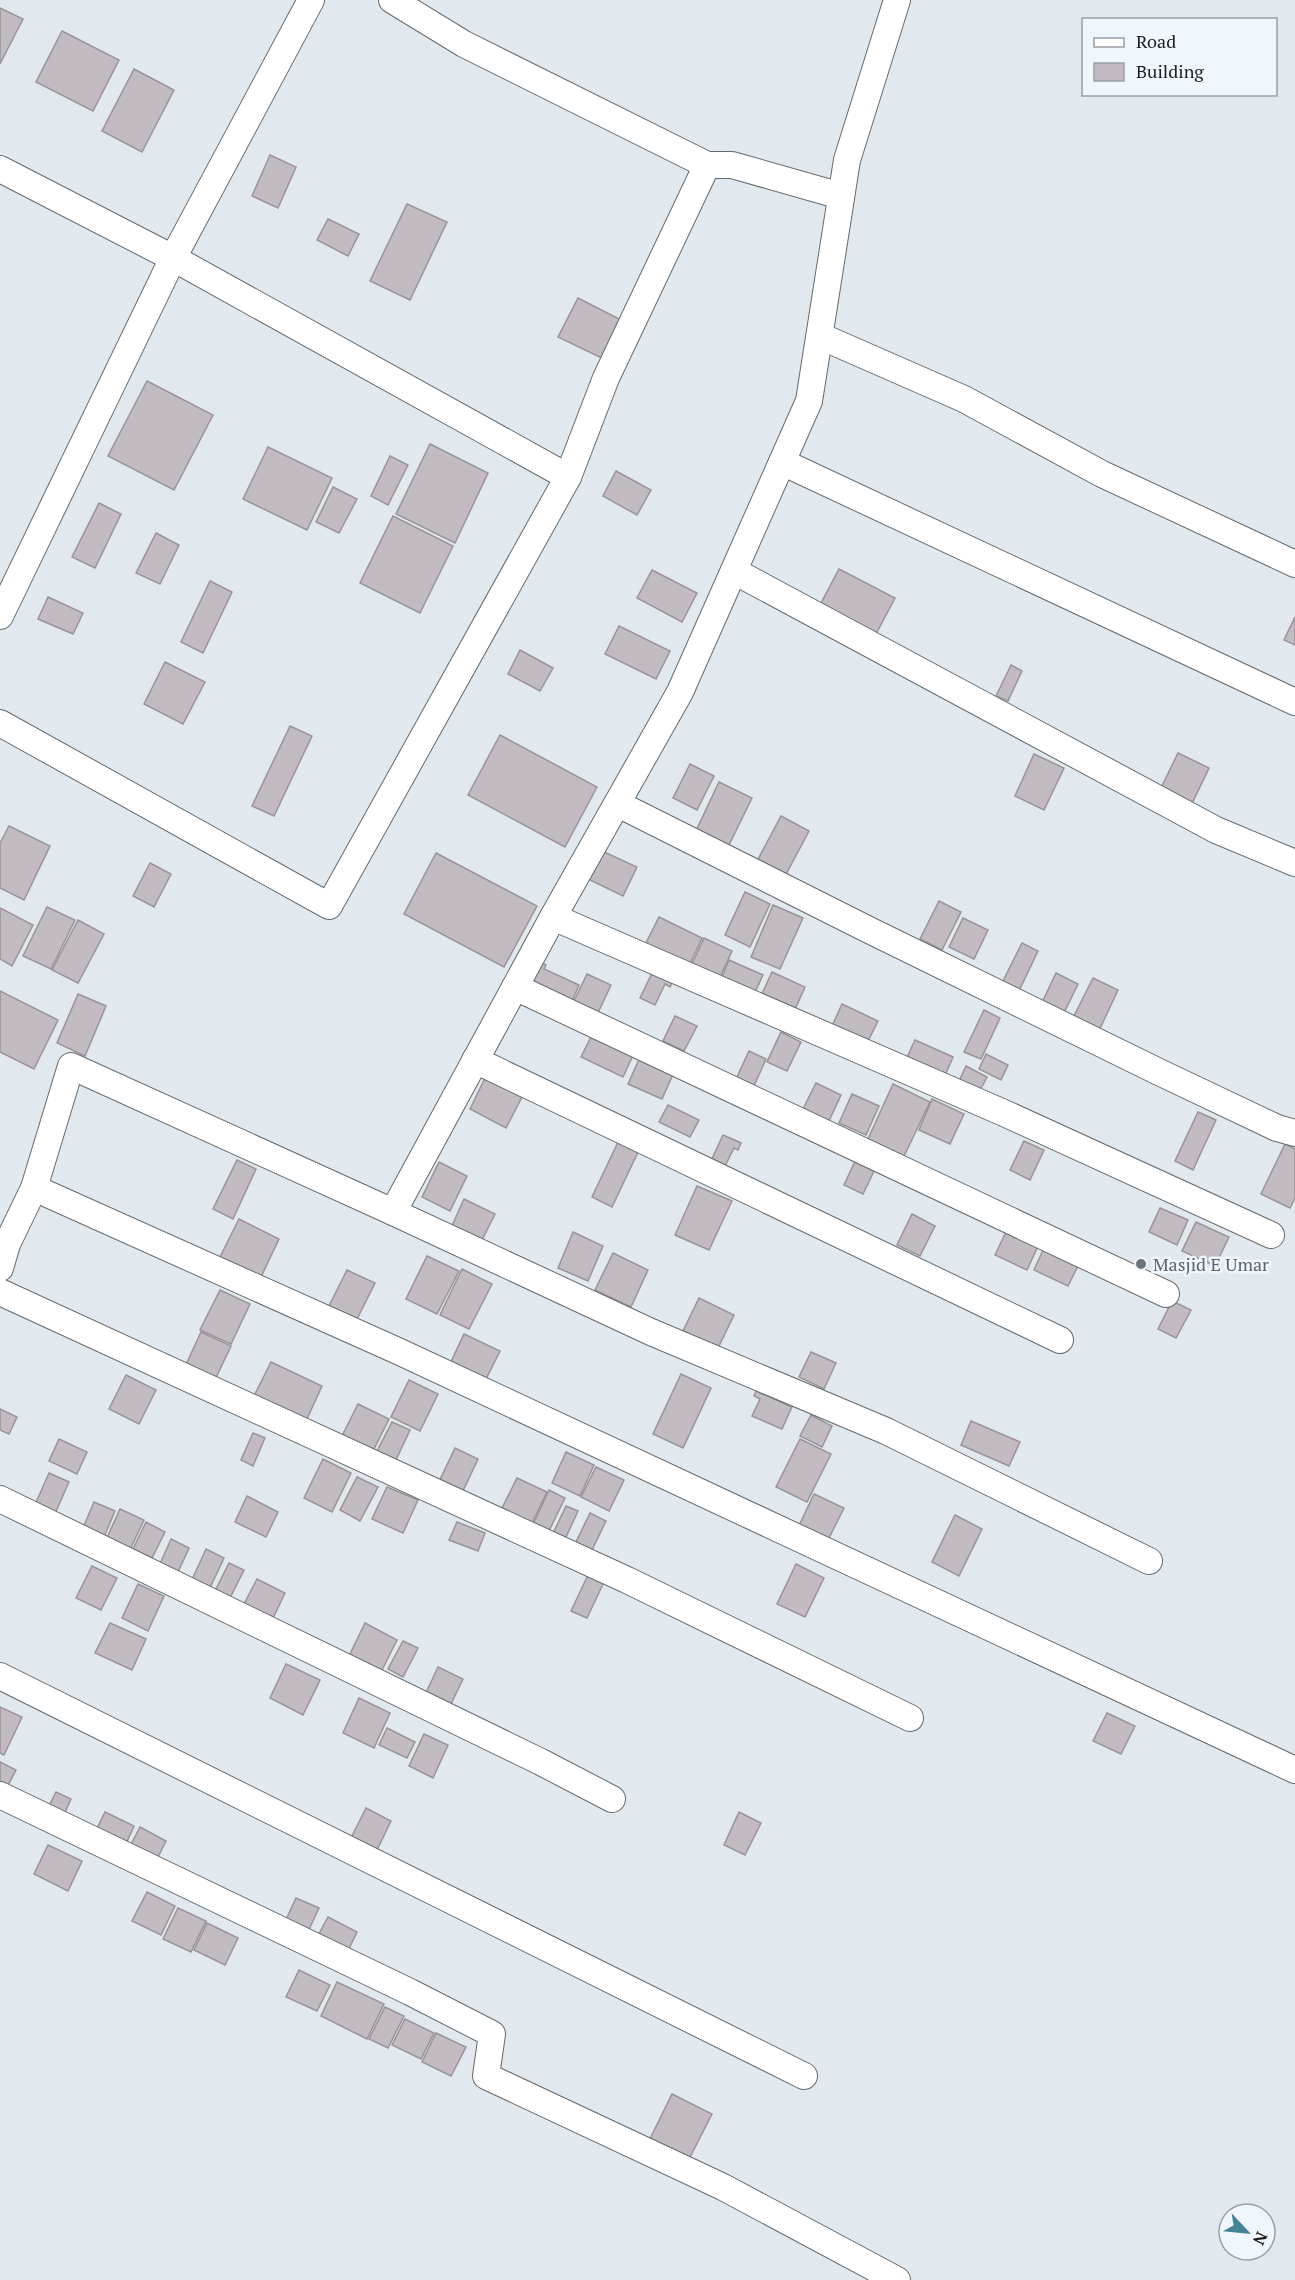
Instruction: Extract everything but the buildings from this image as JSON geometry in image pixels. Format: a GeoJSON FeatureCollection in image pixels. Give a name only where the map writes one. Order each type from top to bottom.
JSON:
{"type":"FeatureCollection","features":[{"type":"Feature","properties":{"kind":"street"},"geometry":{"type":"LineString","coordinates":[[0,616],[173,258],[311,0]]}},
{"type":"Feature","properties":{"kind":"street"},"geometry":{"type":"LineString","coordinates":[[392,0],[464,44],[707,165],[732,165],[841,196]]}},
{"type":"Feature","properties":{"kind":"street"},"geometry":{"type":"LineString","coordinates":[[393,1212],[552,917],[680,692],[809,402],[847,160],[897,0]]}},
{"type":"Feature","properties":{"kind":"street"},"geometry":{"type":"LineString","coordinates":[[0,723],[330,906],[568,477],[606,378],[707,165]]}},
{"type":"Feature","properties":{"kind":"street"},"geometry":{"type":"LineString","coordinates":[[0,170],[173,258],[568,477]]}},
{"type":"Feature","properties":{"kind":"street"},"geometry":{"type":"LineString","coordinates":[[820,336],[964,399],[1102,474],[1295,564]]}},
{"type":"Feature","properties":{"kind":"street"},"geometry":{"type":"LineString","coordinates":[[783,462],[1295,702]]}},
{"type":"Feature","properties":{"kind":"street"},"geometry":{"type":"LineString","coordinates":[[734,571],[1216,830],[1295,863]]}},
{"type":"Feature","properties":{"kind":"street"},"geometry":{"type":"LineString","coordinates":[[618,804],[1137,1062],[1277,1128],[1295,1133]]}},
{"type":"Feature","properties":{"kind":"street"},"geometry":{"type":"LineString","coordinates":[[552,917],[1004,1113],[1271,1235]]}},
{"type":"Feature","properties":{"kind":"street"},"geometry":{"type":"LineString","coordinates":[[515,987],[1166,1294]]}},
{"type":"Feature","properties":{"kind":"street"},"geometry":{"type":"LineString","coordinates":[[475,1060],[1060,1340]]}},
{"type":"Feature","properties":{"kind":"street"},"geometry":{"type":"LineString","coordinates":[[0,1268],[4,1242],[34,1188],[71,1066],[651,1332],[886,1431],[1149,1561]]}},
{"type":"Feature","properties":{"kind":"street"},"geometry":{"type":"LineString","coordinates":[[34,1188],[422,1362],[1295,1770]]}},
{"type":"Feature","properties":{"kind":"street"},"geometry":{"type":"LineString","coordinates":[[0,1292],[627,1580],[910,1718]]}},
{"type":"Feature","properties":{"kind":"street"},"geometry":{"type":"LineString","coordinates":[[0,1499],[530,1756],[612,1799]]}},
{"type":"Feature","properties":{"kind":"street"},"geometry":{"type":"LineString","coordinates":[[0,1676],[804,2076]]}},
{"type":"Feature","properties":{"kind":"street"},"geometry":{"type":"LineString","coordinates":[[0,1795],[400,1987],[492,2034],[486,2076],[723,2187],[897,2280]]}},
{"type":"Feature","properties":{"kind":"place","name":"Masjid E Umar"},"geometry":{"type":"Point","coordinates":[1141,1264]}}]}
